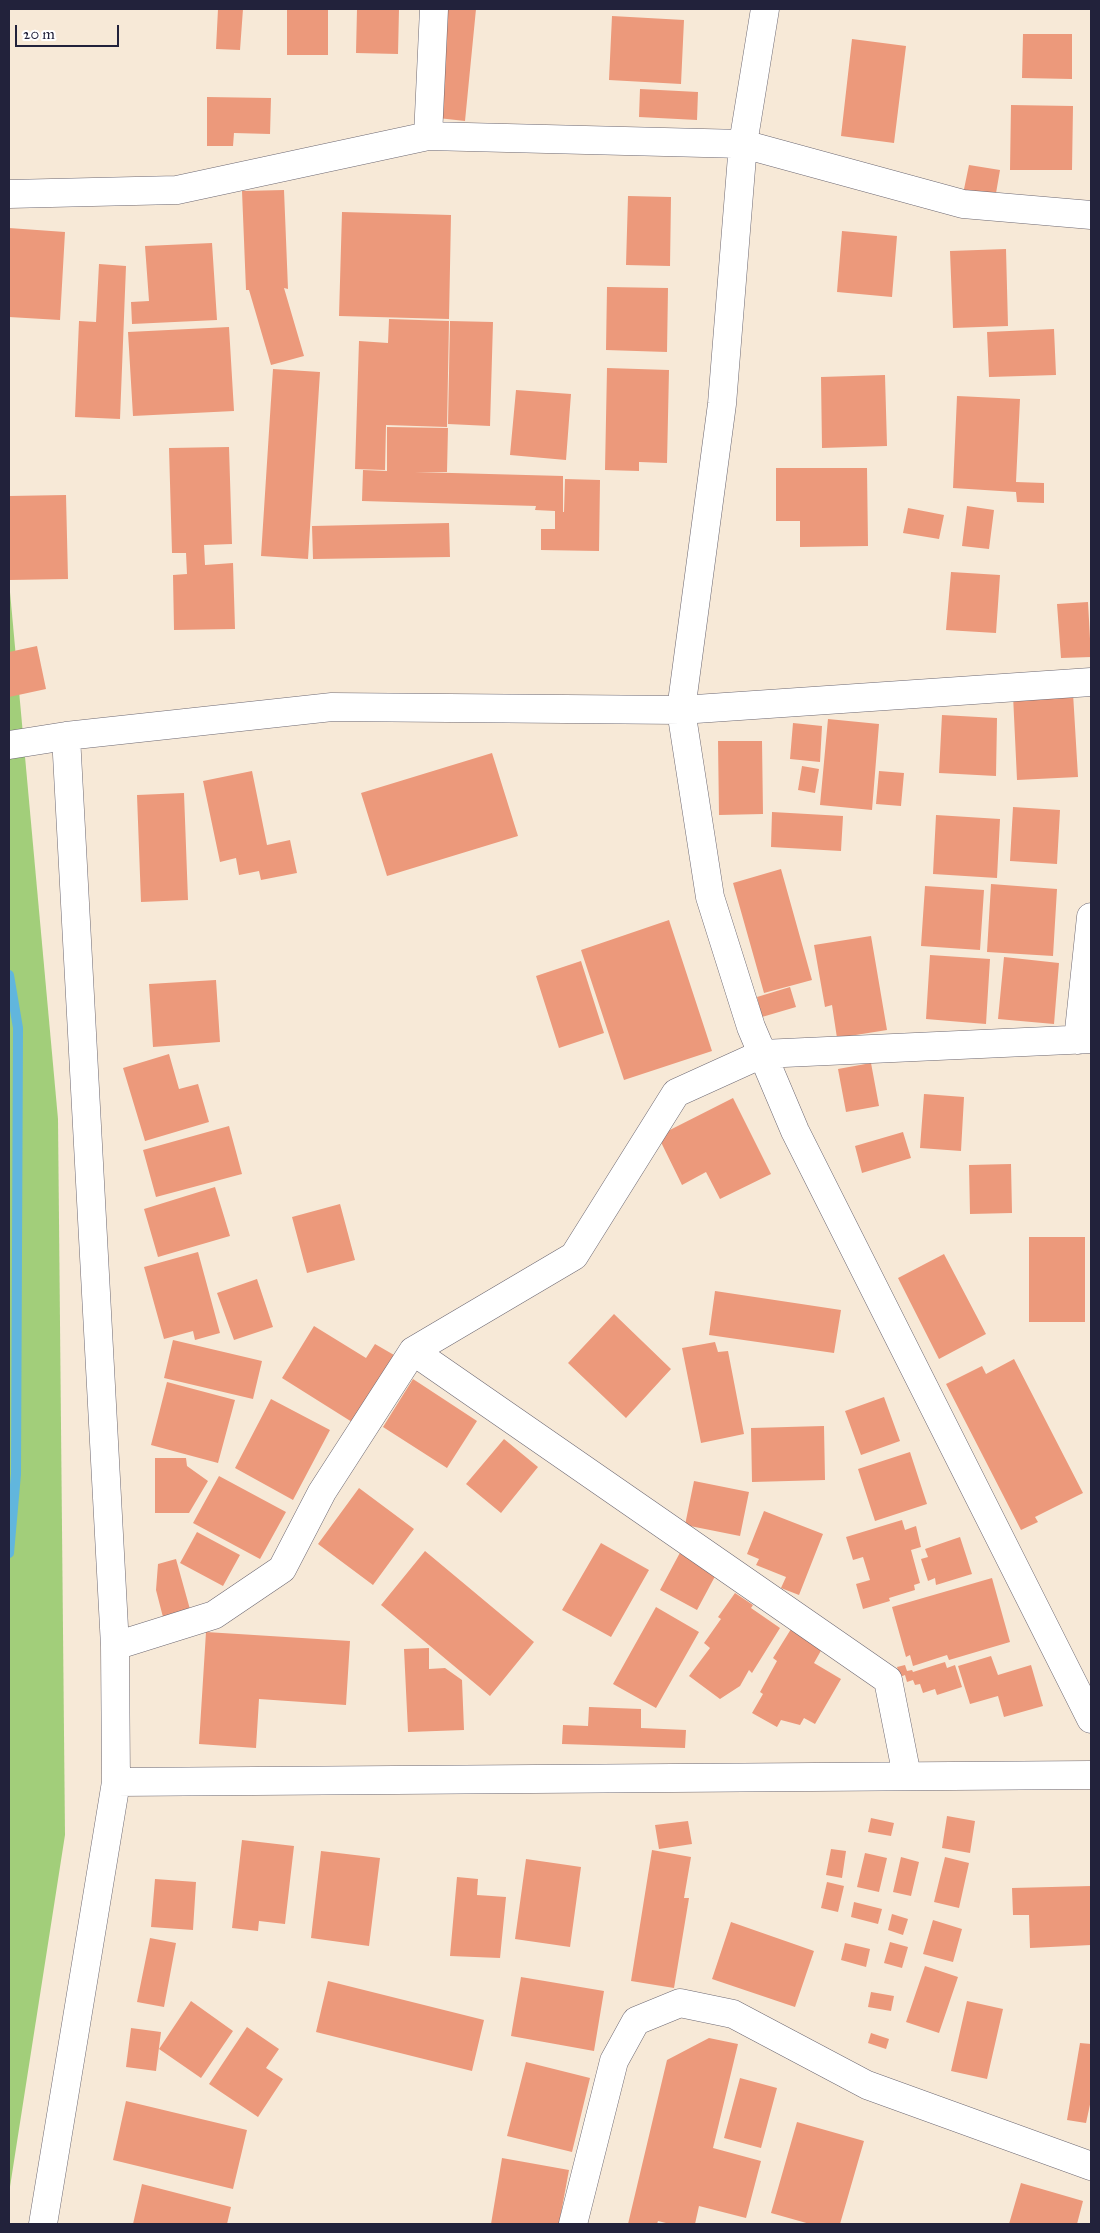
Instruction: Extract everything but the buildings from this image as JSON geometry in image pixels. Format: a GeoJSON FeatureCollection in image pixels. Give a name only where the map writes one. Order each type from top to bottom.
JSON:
{"type":"FeatureCollection","features":[{"type":"Feature","properties":{"kind":"street"},"geometry":{"type":"LineString","coordinates":[[428,136],[434,9]]}},
{"type":"Feature","properties":{"kind":"street"},"geometry":{"type":"LineString","coordinates":[[765,9],[743,144],[722,404],[681,710],[710,897],[751,1027],[795,1131],[1091,1720]]}},
{"type":"Feature","properties":{"kind":"street"},"geometry":{"type":"LineString","coordinates":[[9,194],[177,190],[428,136],[743,144],[963,204],[1091,215]]}},
{"type":"Feature","properties":{"kind":"street"},"geometry":{"type":"LineString","coordinates":[[9,745],[66,736],[332,707],[681,710],[1091,682]]}},
{"type":"Feature","properties":{"kind":"street"},"geometry":{"type":"LineString","coordinates":[[43,2224],[116,1782],[116,1646],[66,736]]}},
{"type":"Feature","properties":{"kind":"street"},"geometry":{"type":"LineString","coordinates":[[116,1646],[214,1615],[282,1569],[322,1492],[413,1351],[574,1256],[676,1093],[762,1054],[1085,1039],[1091,917]]}},
{"type":"Feature","properties":{"kind":"street"},"geometry":{"type":"LineString","coordinates":[[413,1351],[888,1680],[907,1776]]}},
{"type":"Feature","properties":{"kind":"street"},"geometry":{"type":"LineString","coordinates":[[116,1782],[1091,1775]]}},
{"type":"Feature","properties":{"kind":"street"},"geometry":{"type":"LineString","coordinates":[[573,2224],[614,2061],[636,2021],[680,2002],[733,2014],[867,2085],[1091,2166]]}},
{"type":"Feature","properties":{"kind":"green space"},"geometry":{"type":"Polygon","coordinates":[[[9,581],[58,1119],[65,1835],[9,2193],[9,581]]]}},
{"type":"Feature","properties":{"kind":"waterway"},"geometry":{"type":"LineString","coordinates":[[9,975],[18,1028],[16,1474],[9,1553]]}}]}
